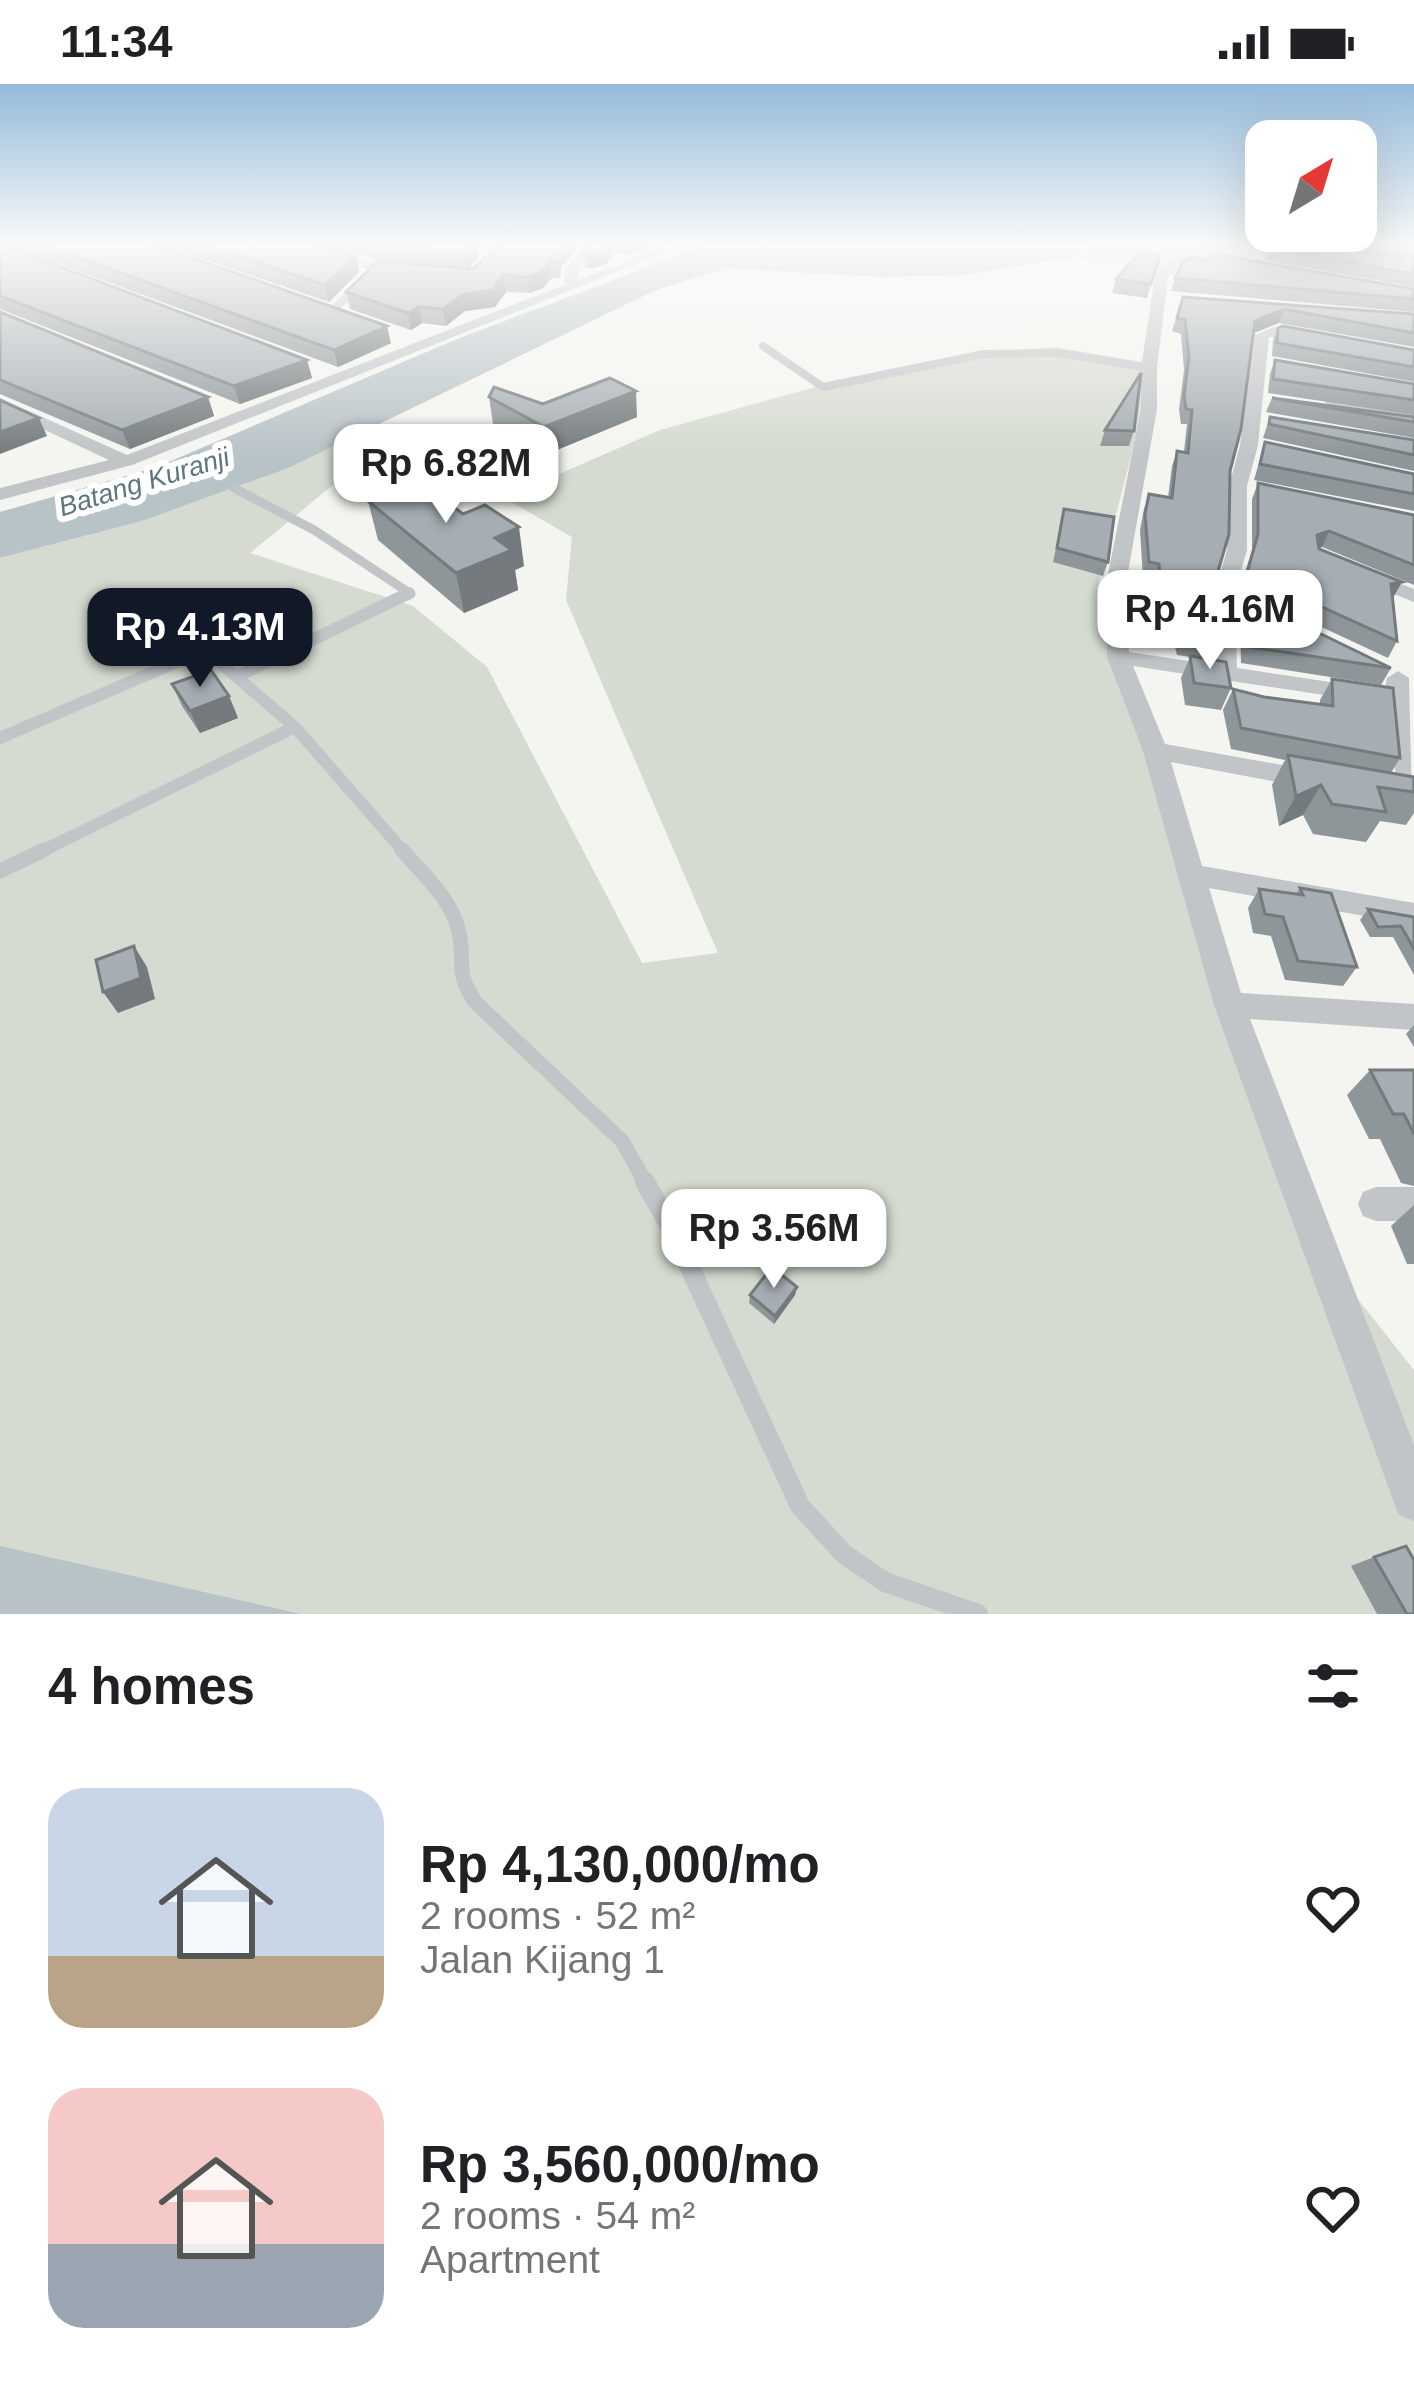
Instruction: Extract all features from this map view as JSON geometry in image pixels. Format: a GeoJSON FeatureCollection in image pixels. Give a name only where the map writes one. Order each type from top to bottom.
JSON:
{"type":"FeatureCollection","features":[{"type":"Feature","properties":{"kind":"street"},"geometry":{"type":"LineString","coordinates":[[340,314],[356,320]]}},
{"type":"Feature","properties":{"kind":"street"},"geometry":{"type":"LineString","coordinates":[[0,494],[126,461],[499,314]]}},
{"type":"Feature","properties":{"kind":"street"},"geometry":{"type":"LineString","coordinates":[[1166,314],[1149,368],[1149,409],[1115,589],[1118,657],[1155,751],[1229,1005],[1414,1500]]}},
{"type":"Feature","properties":{"kind":"street"},"geometry":{"type":"LineString","coordinates":[[1226,672],[1224,594],[1238,550],[1238,486],[1261,404],[1258,363],[1265,332],[1323,340]]}},
{"type":"Feature","properties":{"kind":"street"},"geometry":{"type":"LineString","coordinates":[[401,336],[423,344]]}},
{"type":"Feature","properties":{"kind":"street"},"geometry":{"type":"LineString","coordinates":[[1258,363],[1280,367]]}},
{"type":"Feature","properties":{"kind":"street"},"geometry":{"type":"LineString","coordinates":[[315,369],[336,377]]}},
{"type":"Feature","properties":{"kind":"street"},"geometry":{"type":"LineString","coordinates":[[0,403],[126,461]]}},
{"type":"Feature","properties":{"kind":"street"},"geometry":{"type":"LineString","coordinates":[[1321,405],[1414,421]]}},
{"type":"Feature","properties":{"kind":"street"},"geometry":{"type":"LineString","coordinates":[[221,408],[242,416]]}},
{"type":"Feature","properties":{"kind":"street"},"geometry":{"type":"LineString","coordinates":[[1249,445],[1270,449]]}},
{"type":"Feature","properties":{"kind":"street"},"geometry":{"type":"LineString","coordinates":[[1238,486],[1261,490]]}},
{"type":"Feature","properties":{"kind":"street"},"geometry":{"type":"LineString","coordinates":[[1339,565],[1414,596]]}},
{"type":"Feature","properties":{"kind":"street"},"geometry":{"type":"LineString","coordinates":[[1224,594],[1248,603]]}},
{"type":"Feature","properties":{"kind":"street"},"geometry":{"type":"LineString","coordinates":[[1118,657],[1226,672],[1396,682],[1413,804],[1354,787],[1155,751]]}},
{"type":"Feature","properties":{"kind":"street"},"geometry":{"type":"LineString","coordinates":[[1191,874],[1414,914]]}},
{"type":"Feature","properties":{"kind":"street"},"geometry":{"type":"LineString","coordinates":[[1229,1005],[1414,1017]]}},
{"type":"Feature","properties":{"kind":"street"},"geometry":{"type":"LineString","coordinates":[[1376,1204],[1414,1204]]}},
{"type":"Feature","properties":{"kind":"lane"},"geometry":{"type":"LineString","coordinates":[[763,346],[823,387],[1006,353],[1059,353],[1149,368]]}},
{"type":"Feature","properties":{"kind":"lane"},"geometry":{"type":"LineString","coordinates":[[234,488],[314,530],[411,594],[238,676]]}},
{"type":"Feature","properties":{"kind":"lane"},"geometry":{"type":"LineString","coordinates":[[0,738],[202,653],[238,676],[295,728],[446,901],[460,937],[459,976],[475,1002],[622,1141],[673,1232],[800,1506],[844,1554],[885,1582],[978,1614]]}},
{"type":"Feature","properties":{"kind":"lane"},"geometry":{"type":"LineString","coordinates":[[0,871],[295,728]]}},
{"type":"Feature","properties":{"kind":"path"},"geometry":{"type":"LineString","coordinates":[[177,448],[234,488]]}},
{"type":"Feature","properties":{"kind":"shaded area"},"geometry":{"type":"Polygon","coordinates":[[[1055,347],[1155,364],[1097,588],[1318,1249],[1414,1370],[1414,1614],[151,1614],[0,1572],[0,558],[142,521],[286,469],[370,425],[350,471],[250,553],[413,606],[487,667],[642,963],[718,953],[566,600],[572,537],[504,498],[660,430],[823,385],[979,353],[1055,347]]]}},
{"type":"Feature","properties":{"kind":"water","name":"Batang Kuranji"},"geometry":{"type":"Polygon","coordinates":[[[522,314],[606,314],[286,469],[142,521],[0,558],[0,512],[157,467],[522,314]]]}},
{"type":"Feature","properties":{"kind":"water"},"geometry":{"type":"Polygon","coordinates":[[[0,1546],[301,1614],[0,1614],[0,1546]]]}},
{"type":"Feature","properties":{"kind":"building"},"geometry":{"type":"Polygon","coordinates":[[[0,314],[6,314],[208,397],[122,430],[0,380],[0,314]]]}},
{"type":"Feature","properties":{"kind":"building"},"geometry":{"type":"Polygon","coordinates":[[[48,314],[186,314],[307,360],[234,386],[48,314]]]}},
{"type":"Feature","properties":{"kind":"building"},"geometry":{"type":"Polygon","coordinates":[[[236,314],[354,314],[387,326],[334,350],[236,314]]]}},
{"type":"Feature","properties":{"kind":"building"},"geometry":{"type":"Polygon","coordinates":[[[1271,314],[1255,321],[1241,429],[1230,471],[1229,534],[1216,578],[1217,644],[1184,639],[1168,578],[1160,577],[1159,564],[1149,562],[1145,514],[1149,494],[1172,498],[1177,451],[1188,453],[1192,410],[1186,409],[1184,396],[1189,357],[1185,320],[1177,318],[1271,314]]]}},
{"type":"Feature","properties":{"kind":"building"},"geometry":{"type":"Polygon","coordinates":[[[1313,314],[1414,314],[1414,333],[1313,314]]]}},
{"type":"Feature","properties":{"kind":"building"},"geometry":{"type":"Polygon","coordinates":[[[1278,328],[1414,350],[1414,367],[1277,343],[1278,328]]]}},
{"type":"Feature","properties":{"kind":"building"},"geometry":{"type":"Polygon","coordinates":[[[1275,360],[1414,384],[1414,400],[1273,379],[1275,360]]]}},
{"type":"Feature","properties":{"kind":"building"},"geometry":{"type":"Polygon","coordinates":[[[1141,373],[1134,431],[1105,430],[1141,373]]]}},
{"type":"Feature","properties":{"kind":"building"},"geometry":{"type":"Polygon","coordinates":[[[610,378],[636,391],[544,427],[489,397],[494,387],[543,404],[610,378]]]}},
{"type":"Feature","properties":{"kind":"building"},"geometry":{"type":"Polygon","coordinates":[[[1272,398],[1414,417],[1414,422],[1272,398]]]}},
{"type":"Feature","properties":{"kind":"building"},"geometry":{"type":"Polygon","coordinates":[[[0,400],[39,418],[0,432],[0,400]]]}},
{"type":"Feature","properties":{"kind":"building"},"geometry":{"type":"Polygon","coordinates":[[[1270,417],[1414,440],[1414,455],[1269,424],[1270,417]]]}},
{"type":"Feature","properties":{"kind":"building"},"geometry":{"type":"Polygon","coordinates":[[[1265,442],[1414,474],[1414,494],[1260,464],[1265,442]]]}},
{"type":"Feature","properties":{"kind":"building"},"geometry":{"type":"Polygon","coordinates":[[[421,482],[463,514],[485,505],[519,527],[495,538],[512,550],[456,573],[368,501],[421,482]]]}},
{"type":"Feature","properties":{"kind":"building"},"geometry":{"type":"Polygon","coordinates":[[[1258,483],[1414,515],[1414,565],[1329,531],[1317,535],[1319,549],[1402,582],[1391,584],[1397,641],[1247,573],[1258,534],[1258,483]]]}},
{"type":"Feature","properties":{"kind":"building"},"geometry":{"type":"Polygon","coordinates":[[[1064,509],[1114,517],[1108,562],[1057,548],[1064,509]]]}},
{"type":"Feature","properties":{"kind":"building"},"geometry":{"type":"Polygon","coordinates":[[[1247,598],[1391,668],[1249,647],[1247,598]]]}},
{"type":"Feature","properties":{"kind":"building"},"geometry":{"type":"Polygon","coordinates":[[[1190,656],[1226,662],[1231,688],[1194,683],[1190,656]]]}},
{"type":"Feature","properties":{"kind":"building"},"geometry":{"type":"Polygon","coordinates":[[[211,670],[229,696],[190,711],[172,684],[211,670]]]}},
{"type":"Feature","properties":{"kind":"building"},"geometry":{"type":"Polygon","coordinates":[[[1332,679],[1393,688],[1400,758],[1241,728],[1233,689],[1333,706],[1332,679]]]}},
{"type":"Feature","properties":{"kind":"building"},"geometry":{"type":"Polygon","coordinates":[[[1288,755],[1414,777],[1414,792],[1378,787],[1386,812],[1332,804],[1321,785],[1296,796],[1288,755]]]}},
{"type":"Feature","properties":{"kind":"building"},"geometry":{"type":"Polygon","coordinates":[[[1300,888],[1331,893],[1357,967],[1298,961],[1283,917],[1265,914],[1259,889],[1303,895],[1300,888]]]}},
{"type":"Feature","properties":{"kind":"building"},"geometry":{"type":"Polygon","coordinates":[[[1368,909],[1414,917],[1414,949],[1401,926],[1378,927],[1368,909]]]}},
{"type":"Feature","properties":{"kind":"building"},"geometry":{"type":"Polygon","coordinates":[[[134,946],[141,978],[103,992],[96,960],[134,946]]]}},
{"type":"Feature","properties":{"kind":"building"},"geometry":{"type":"Polygon","coordinates":[[[1370,1070],[1414,1070],[1414,1134],[1404,1114],[1393,1114],[1370,1070]]]}},
{"type":"Feature","properties":{"kind":"building"},"geometry":{"type":"Polygon","coordinates":[[[772,1267],[797,1287],[775,1316],[750,1295],[772,1267]]]}},
{"type":"Feature","properties":{"kind":"building"},"geometry":{"type":"Polygon","coordinates":[[[1406,1546],[1414,1560],[1414,1614],[1407,1614],[1374,1557],[1406,1546]]]}}]}
